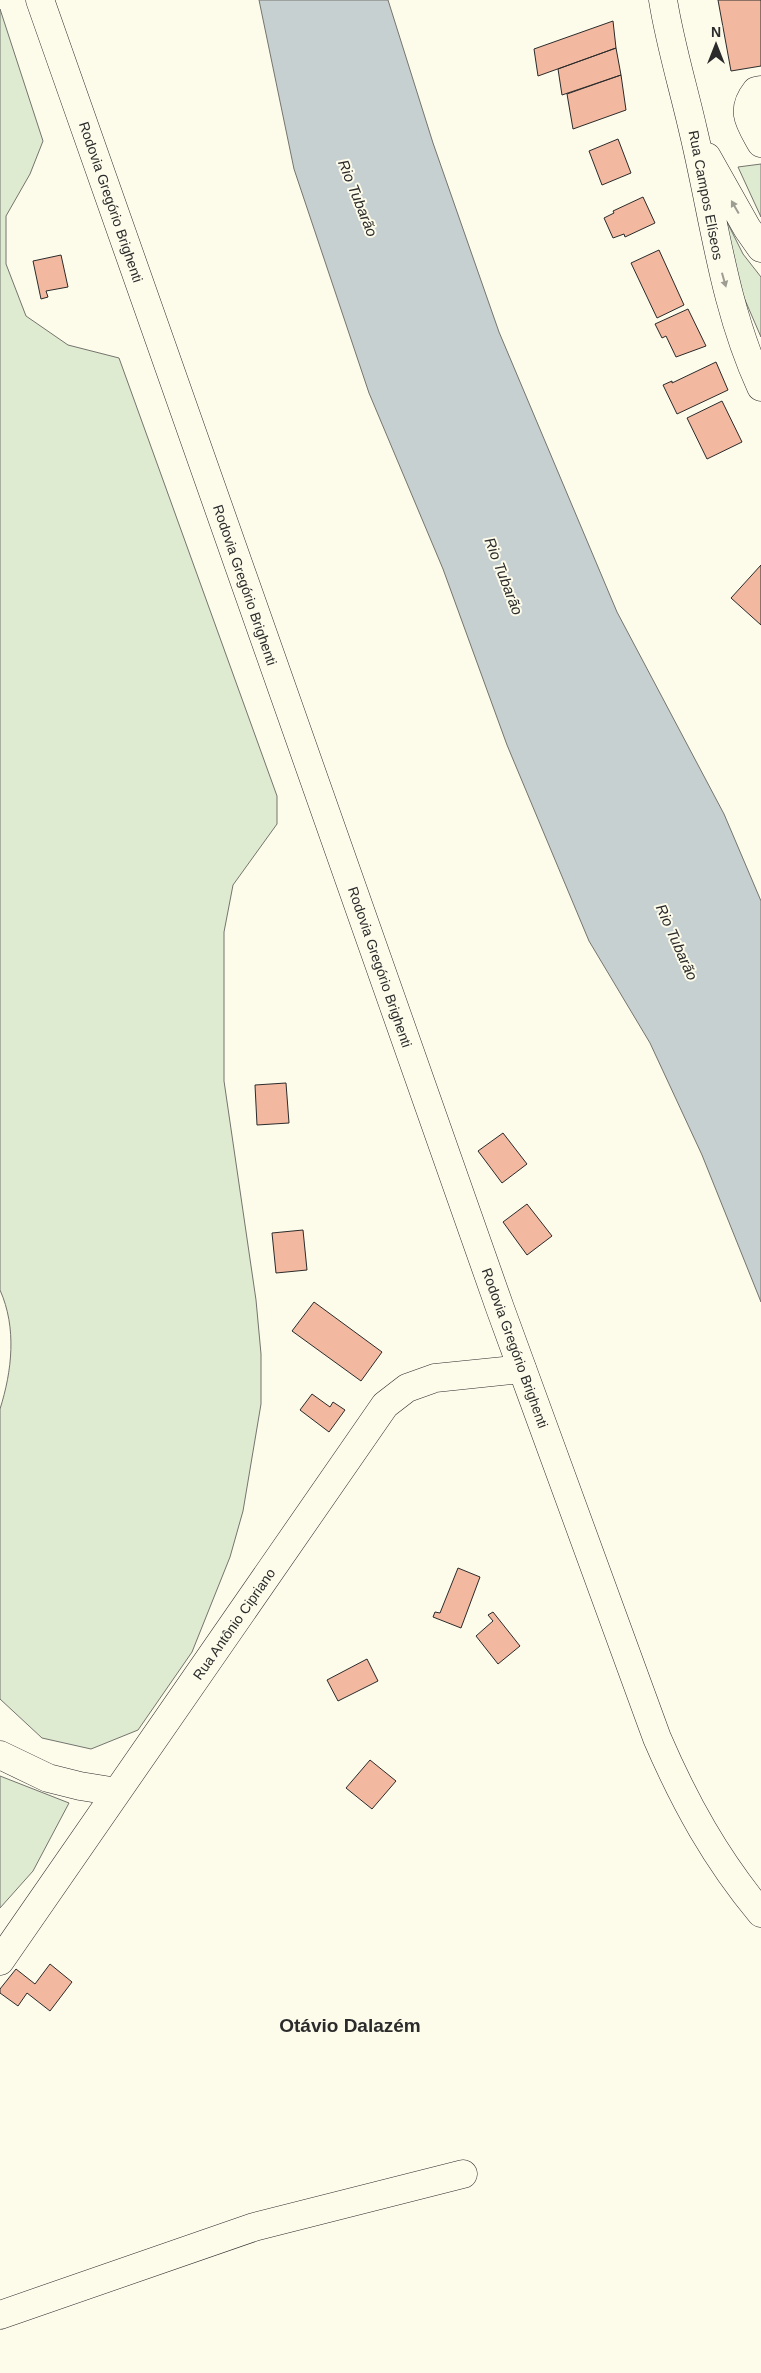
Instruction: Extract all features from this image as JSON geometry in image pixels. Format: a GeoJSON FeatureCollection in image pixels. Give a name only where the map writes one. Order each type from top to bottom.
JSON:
{"type":"FeatureCollection","features":[{"type":"Feature","properties":{"kind":"main road","name":"Rodovia Gregório Brighenti"},"geometry":{"type":"LineString","coordinates":[[40,0],[522,1369],[657,1738],[681,1792],[709,1844],[761,1913]]}},
{"type":"Feature","properties":{"kind":"main road","name":"Rua Campos Elíseos"},"geometry":{"type":"LineString","coordinates":[[662,0],[677,72],[693,130],[721,269],[738,329],[761,387]]}},
{"type":"Feature","properties":{"kind":"main road"},"geometry":{"type":"LineString","coordinates":[[761,90],[756,91],[749,100],[747,118],[761,143]]}},
{"type":"Feature","properties":{"kind":"main road"},"geometry":{"type":"LineString","coordinates":[[693,130],[724,188],[761,248]]}},
{"type":"Feature","properties":{"kind":"main road","name":"Rua Antônio Cipriano"},"geometry":{"type":"LineString","coordinates":[[0,1961],[385,1405],[407,1388],[435,1378],[522,1369]]}},
{"type":"Feature","properties":{"kind":"main road"},"geometry":{"type":"LineString","coordinates":[[0,1755],[48,1778],[117,1792]]}},
{"type":"Feature","properties":{"kind":"main road"},"geometry":{"type":"LineString","coordinates":[[0,2315],[254,2227],[464,2174]]}},
{"type":"Feature","properties":{"kind":"green space"},"geometry":{"type":"Polygon","coordinates":[[[0,9],[43,141],[30,174],[6,216],[6,264],[26,316],[68,345],[119,358],[277,796],[277,824],[233,885],[224,932],[224,1081],[256,1300],[261,1354],[261,1404],[243,1511],[230,1557],[192,1652],[138,1730],[91,1749],[42,1738],[0,1699],[0,1409],[10,1365],[11,1334],[9,1319],[0,1290],[0,9]]]}},
{"type":"Feature","properties":{"kind":"green space"},"geometry":{"type":"Polygon","coordinates":[[[761,164],[761,217],[738,167],[761,164]]]}},
{"type":"Feature","properties":{"kind":"green space"},"geometry":{"type":"Polygon","coordinates":[[[716,200],[743,254],[761,277],[761,337],[739,286],[716,200]]]}},
{"type":"Feature","properties":{"kind":"green space"},"geometry":{"type":"Polygon","coordinates":[[[0,1776],[69,1803],[33,1871],[0,1908],[0,1776]]]}},
{"type":"Feature","properties":{"kind":"water","name":"Rio Tubarão"},"geometry":{"type":"Polygon","coordinates":[[[259,0],[388,0],[433,143],[499,332],[617,612],[724,814],[761,901],[761,1302],[702,1155],[650,1043],[589,941],[507,745],[443,569],[369,393],[294,169],[259,0]]]}},
{"type":"Feature","properties":{"kind":"building"},"geometry":{"type":"Polygon","coordinates":[[[718,0],[761,0],[761,66],[731,71],[718,0]]]}},
{"type":"Feature","properties":{"kind":"building"},"geometry":{"type":"Polygon","coordinates":[[[613,21],[616,48],[538,76],[534,49],[613,21]]]}},
{"type":"Feature","properties":{"kind":"building"},"geometry":{"type":"Polygon","coordinates":[[[616,48],[621,75],[562,95],[558,69],[616,48]]]}},
{"type":"Feature","properties":{"kind":"building"},"geometry":{"type":"Polygon","coordinates":[[[621,75],[626,110],[573,129],[567,94],[621,75]]]}},
{"type":"Feature","properties":{"kind":"building"},"geometry":{"type":"Polygon","coordinates":[[[618,139],[631,173],[602,185],[589,151],[618,139]]]}},
{"type":"Feature","properties":{"kind":"building"},"geometry":{"type":"Polygon","coordinates":[[[643,197],[655,223],[625,237],[624,234],[613,238],[604,218],[614,213],[613,211],[643,197]]]}},
{"type":"Feature","properties":{"kind":"building"},"geometry":{"type":"Polygon","coordinates":[[[659,250],[684,305],[657,318],[631,263],[659,250]]]}},
{"type":"Feature","properties":{"kind":"building"},"geometry":{"type":"Polygon","coordinates":[[[61,255],[68,287],[46,291],[48,297],[41,299],[33,261],[61,255]]]}},
{"type":"Feature","properties":{"kind":"building"},"geometry":{"type":"Polygon","coordinates":[[[688,309],[706,346],[676,357],[666,336],[662,338],[655,324],[688,309]]]}},
{"type":"Feature","properties":{"kind":"building"},"geometry":{"type":"Polygon","coordinates":[[[716,362],[728,390],[677,414],[663,385],[672,381],[672,383],[716,362]]]}},
{"type":"Feature","properties":{"kind":"building"},"geometry":{"type":"Polygon","coordinates":[[[722,401],[742,442],[707,459],[687,418],[722,401]]]}},
{"type":"Feature","properties":{"kind":"building"},"geometry":{"type":"Polygon","coordinates":[[[761,565],[761,625],[731,598],[761,565]]]}},
{"type":"Feature","properties":{"kind":"building"},"geometry":{"type":"Polygon","coordinates":[[[286,1083],[289,1123],[257,1125],[255,1085],[286,1083]]]}},
{"type":"Feature","properties":{"kind":"building"},"geometry":{"type":"Polygon","coordinates":[[[503,1133],[527,1164],[502,1183],[478,1151],[503,1133]]]}},
{"type":"Feature","properties":{"kind":"building"},"geometry":{"type":"Polygon","coordinates":[[[527,1204],[552,1236],[527,1255],[503,1222],[527,1204]]]}},
{"type":"Feature","properties":{"kind":"building"},"geometry":{"type":"Polygon","coordinates":[[[303,1230],[307,1270],[276,1273],[272,1233],[303,1230]]]}},
{"type":"Feature","properties":{"kind":"building"},"geometry":{"type":"Polygon","coordinates":[[[314,1302],[382,1352],[361,1381],[292,1331],[314,1302]]]}},
{"type":"Feature","properties":{"kind":"building"},"geometry":{"type":"Polygon","coordinates":[[[312,1394],[330,1407],[333,1402],[345,1410],[329,1432],[300,1410],[312,1394]]]}},
{"type":"Feature","properties":{"kind":"building"},"geometry":{"type":"Polygon","coordinates":[[[458,1568],[480,1577],[461,1628],[433,1617],[435,1612],[440,1613],[458,1568]]]}},
{"type":"Feature","properties":{"kind":"building"},"geometry":{"type":"Polygon","coordinates":[[[493,1612],[520,1646],[498,1664],[476,1636],[493,1621],[488,1615],[493,1612]]]}},
{"type":"Feature","properties":{"kind":"building"},"geometry":{"type":"Polygon","coordinates":[[[367,1659],[378,1681],[338,1701],[327,1680],[367,1659]]]}},
{"type":"Feature","properties":{"kind":"building"},"geometry":{"type":"Polygon","coordinates":[[[370,1760],[396,1781],[372,1809],[346,1788],[370,1760]]]}},
{"type":"Feature","properties":{"kind":"building"},"geometry":{"type":"Polygon","coordinates":[[[50,1964],[72,1982],[50,2011],[27,1993],[18,2006],[0,1993],[0,1989],[16,1969],[35,1984],[50,1964]]]}},
{"type":"Feature","properties":{"kind":"district","name":"Otávio Dalazém"},"geometry":{"type":"Point","coordinates":[350,2025]}}]}
